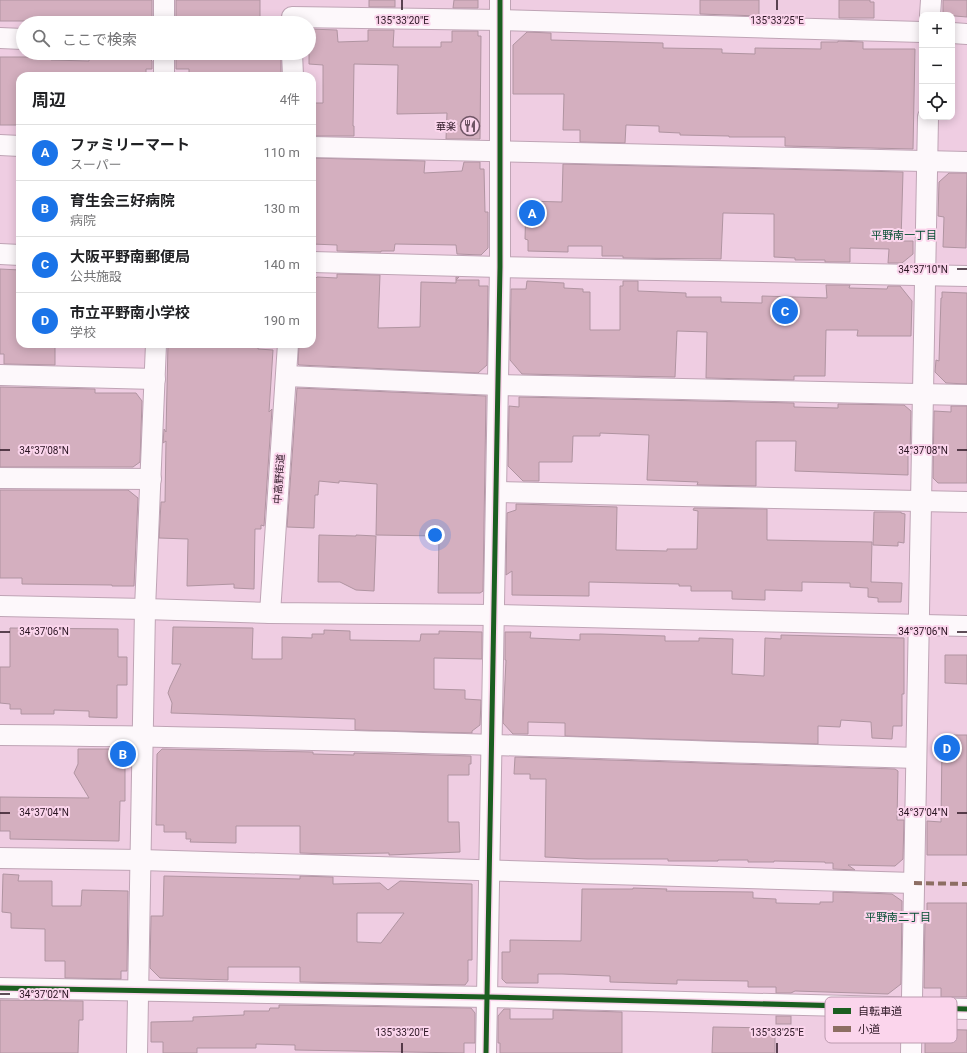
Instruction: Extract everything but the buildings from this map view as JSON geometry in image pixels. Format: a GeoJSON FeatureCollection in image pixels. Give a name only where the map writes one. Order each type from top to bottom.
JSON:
{"type":"FeatureCollection","features":[{"type":"Feature","properties":{"kind":"street"},"geometry":{"type":"LineString","coordinates":[[164,0],[164,16]]}},
{"type":"Feature","properties":{"kind":"street"},"geometry":{"type":"LineString","coordinates":[[486,1053],[500,267],[500,0]]}},
{"type":"Feature","properties":{"kind":"street"},"geometry":{"type":"LineString","coordinates":[[930,12],[931,0]]}},
{"type":"Feature","properties":{"kind":"street"},"geometry":{"type":"LineString","coordinates":[[292,13],[919,32]]}},
{"type":"Feature","properties":{"kind":"street"},"geometry":{"type":"LineString","coordinates":[[955,33],[967,34]]}},
{"type":"Feature","properties":{"kind":"street"},"geometry":{"type":"LineString","coordinates":[[0,38],[16,39]]}},
{"type":"Feature","properties":{"kind":"street"},"geometry":{"type":"LineString","coordinates":[[164,60],[164,72]]}},
{"type":"Feature","properties":{"kind":"street"},"geometry":{"type":"LineString","coordinates":[[292,60],[293,72]]}},
{"type":"Feature","properties":{"kind":"street"},"geometry":{"type":"LineString","coordinates":[[912,997],[928,120]]}},
{"type":"Feature","properties":{"kind":"street"},"geometry":{"type":"LineString","coordinates":[[0,145],[16,146]]}},
{"type":"Feature","properties":{"kind":"street"},"geometry":{"type":"LineString","coordinates":[[316,147],[967,162]]}},
{"type":"Feature","properties":{"kind":"street"},"geometry":{"type":"LineString","coordinates":[[0,254],[16,255]]}},
{"type":"Feature","properties":{"kind":"street"},"geometry":{"type":"LineString","coordinates":[[316,262],[967,276]]}},
{"type":"Feature","properties":{"kind":"street"},"geometry":{"type":"LineString","coordinates":[[137,1053],[145,609],[156,348]]}},
{"type":"Feature","properties":{"kind":"street","name":"中高野街道"},"geometry":{"type":"LineString","coordinates":[[270,613],[288,348]]}},
{"type":"Feature","properties":{"kind":"street"},"geometry":{"type":"LineString","coordinates":[[0,374],[155,379]]}},
{"type":"Feature","properties":{"kind":"street"},"geometry":{"type":"LineString","coordinates":[[286,376],[498,385],[967,395]]}},
{"type":"Feature","properties":{"kind":"street"},"geometry":{"type":"LineString","coordinates":[[0,478],[151,479]]}},
{"type":"Feature","properties":{"kind":"street"},"geometry":{"type":"LineString","coordinates":[[496,492],[967,502]]}},
{"type":"Feature","properties":{"kind":"street"},"geometry":{"type":"LineString","coordinates":[[0,606],[270,613],[967,626]]}},
{"type":"Feature","properties":{"kind":"street"},"geometry":{"type":"LineString","coordinates":[[0,735],[143,736],[916,758]]}},
{"type":"Feature","properties":{"kind":"street"},"geometry":{"type":"LineString","coordinates":[[0,858],[141,860],[914,883]]}},
{"type":"Feature","properties":{"kind":"street"},"geometry":{"type":"LineString","coordinates":[[0,988],[138,989],[825,1006]]}},
{"type":"Feature","properties":{"kind":"street"},"geometry":{"type":"LineString","coordinates":[[957,1009],[967,1009]]}},
{"type":"Feature","properties":{"kind":"marked path"},"geometry":{"type":"LineString","coordinates":[[914,883],[967,884]]}},
{"type":"Feature","properties":{"kind":"cycle path"},"geometry":{"type":"LineString","coordinates":[[486,1053],[500,267],[500,0]]}},
{"type":"Feature","properties":{"kind":"cycle path"},"geometry":{"type":"LineString","coordinates":[[0,988],[487,997],[825,1005]]}},
{"type":"Feature","properties":{"kind":"cycle path"},"geometry":{"type":"LineString","coordinates":[[957,1009],[967,1009]]}},
{"type":"Feature","properties":{"kind":"place","name":"華楽"},"geometry":{"type":"Point","coordinates":[470,126]}},
{"type":"Feature","properties":{"kind":"place","name":"ファミリーマート"},"geometry":{"type":"Point","coordinates":[532,213]}},
{"type":"Feature","properties":{"kind":"place","name":"大阪平野南郵便局"},"geometry":{"type":"Point","coordinates":[785,311]}},
{"type":"Feature","properties":{"kind":"place","name":"市立平野南小学校"},"geometry":{"type":"Point","coordinates":[947,748]}},
{"type":"Feature","properties":{"kind":"place","name":"育生会三好病院"},"geometry":{"type":"Point","coordinates":[123,754]}},
{"type":"Feature","properties":{"kind":"district","name":"平野南一丁目"},"geometry":{"type":"Point","coordinates":[904,235]}},
{"type":"Feature","properties":{"kind":"district","name":"平野南二丁目"},"geometry":{"type":"Point","coordinates":[898,917]}}]}
